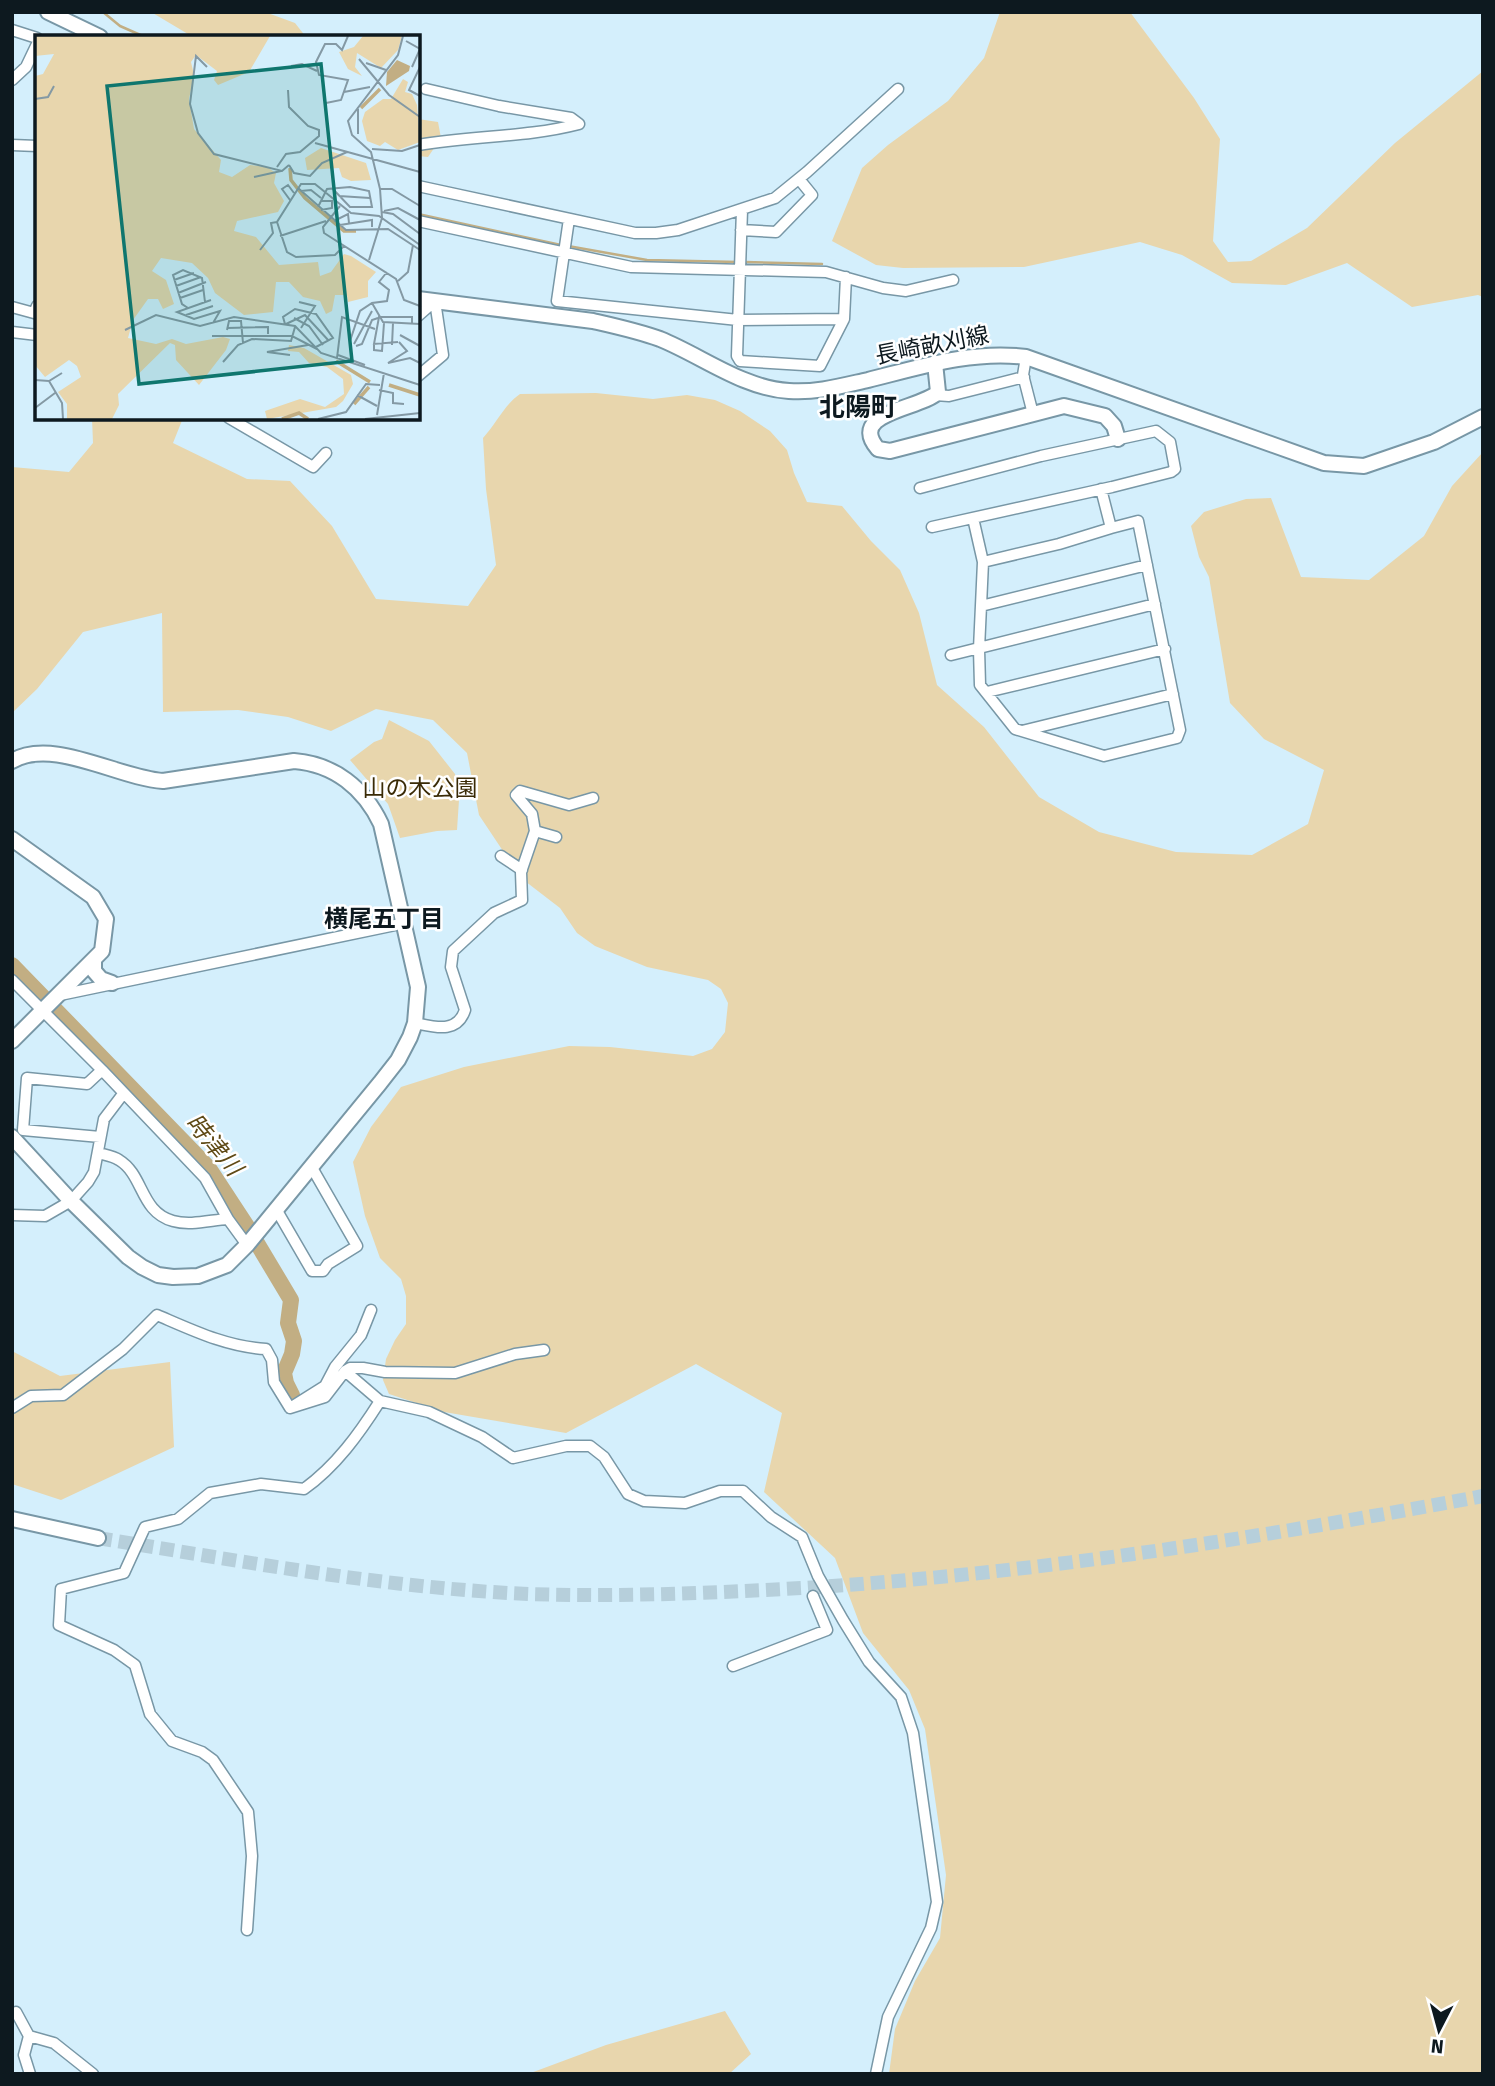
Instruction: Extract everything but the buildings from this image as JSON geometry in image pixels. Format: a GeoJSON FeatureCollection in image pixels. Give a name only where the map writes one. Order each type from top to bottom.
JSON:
{"type":"FeatureCollection","features":[{"type":"Feature","properties":{"kind":"street"},"geometry":{"type":"LineString","coordinates":[[48,12],[96,35]]}},
{"type":"Feature","properties":{"kind":"street"},"geometry":{"type":"LineString","coordinates":[[62,12],[110,35]]}},
{"type":"Feature","properties":{"kind":"street"},"geometry":{"type":"LineString","coordinates":[[12,30],[35,37]]}},
{"type":"Feature","properties":{"kind":"street"},"geometry":{"type":"LineString","coordinates":[[12,80],[26,67],[35,48]]}},
{"type":"Feature","properties":{"kind":"street"},"geometry":{"type":"LineString","coordinates":[[420,145],[451,139],[547,132],[579,124],[571,118],[499,106],[426,89]]}},
{"type":"Feature","properties":{"kind":"street"},"geometry":{"type":"LineString","coordinates":[[420,186],[635,233],[678,230],[775,198],[898,89]]}},
{"type":"Feature","properties":{"kind":"street"},"geometry":{"type":"LineString","coordinates":[[12,145],[35,146]]}},
{"type":"Feature","properties":{"kind":"street"},"geometry":{"type":"LineString","coordinates":[[741,230],[776,232],[812,195],[799,179]]}},
{"type":"Feature","properties":{"kind":"street"},"geometry":{"type":"LineString","coordinates":[[742,210],[737,356],[740,361],[820,366],[844,319],[846,277]]}},
{"type":"Feature","properties":{"kind":"street"},"geometry":{"type":"LineString","coordinates":[[569,219],[557,301],[738,320],[844,319]]}},
{"type":"Feature","properties":{"kind":"street"},"geometry":{"type":"LineString","coordinates":[[420,221],[631,267],[814,271],[906,291],[953,281]]}},
{"type":"Feature","properties":{"kind":"street","name":"長崎畝刈線"},"geometry":{"type":"LineString","coordinates":[[420,299],[593,321],[621,327],[660,339],[755,384],[787,391],[823,391],[981,354],[1026,357],[1324,463],[1364,466],[1434,442],[1483,416]]}},
{"type":"Feature","properties":{"kind":"street"},"geometry":{"type":"LineString","coordinates":[[420,314],[435,301]]}},
{"type":"Feature","properties":{"kind":"street"},"geometry":{"type":"LineString","coordinates":[[420,374],[443,355],[435,301]]}},
{"type":"Feature","properties":{"kind":"street"},"geometry":{"type":"LineString","coordinates":[[12,307],[35,310],[33,334],[12,332]]}},
{"type":"Feature","properties":{"kind":"street"},"geometry":{"type":"LineString","coordinates":[[1026,357],[1024,377],[1033,414]]}},
{"type":"Feature","properties":{"kind":"street"},"geometry":{"type":"LineString","coordinates":[[935,363],[938,387],[935,395],[929,400],[882,416],[875,422],[870,430],[870,437],[878,449],[890,452],[1064,406],[1105,416],[1114,426],[1118,439]]}},
{"type":"Feature","properties":{"kind":"street"},"geometry":{"type":"LineString","coordinates":[[935,395],[949,396],[1024,377]]}},
{"type":"Feature","properties":{"kind":"street"},"geometry":{"type":"LineString","coordinates":[[232,420],[313,467],[326,453]]}},
{"type":"Feature","properties":{"kind":"street"},"geometry":{"type":"LineString","coordinates":[[920,488],[1041,456],[1156,431],[1170,442],[1175,469],[1171,472],[932,527]]}},
{"type":"Feature","properties":{"kind":"street"},"geometry":{"type":"LineString","coordinates":[[1101,489],[1111,528]]}},
{"type":"Feature","properties":{"kind":"street"},"geometry":{"type":"LineString","coordinates":[[973,519],[983,562],[980,685],[1015,729],[1104,756],[1177,738],[1180,730],[1138,521],[983,562]]}},
{"type":"Feature","properties":{"kind":"street"},"geometry":{"type":"LineString","coordinates":[[981,606],[1147,565]]}},
{"type":"Feature","properties":{"kind":"street"},"geometry":{"type":"LineString","coordinates":[[951,655],[1154,604]]}},
{"type":"Feature","properties":{"kind":"street"},"geometry":{"type":"LineString","coordinates":[[986,692],[1165,649]]}},
{"type":"Feature","properties":{"kind":"street"},"geometry":{"type":"LineString","coordinates":[[1022,731],[1173,694]]}},
{"type":"Feature","properties":{"kind":"street"},"geometry":{"type":"LineString","coordinates":[[12,761],[29,755],[58,754],[147,780],[163,781],[293,761],[310,762],[330,770],[352,784],[374,808],[381,824],[418,987],[415,1023],[398,1060],[247,1245],[226,1265],[198,1276],[158,1275],[128,1257],[12,1137]]}},
{"type":"Feature","properties":{"kind":"street"},"geometry":{"type":"LineString","coordinates":[[415,1023],[443,1028],[457,1025],[465,1010],[451,967],[453,951],[494,913],[521,902],[522,870],[535,831],[532,814],[516,795],[520,791],[569,805],[593,797]]}},
{"type":"Feature","properties":{"kind":"street"},"geometry":{"type":"LineString","coordinates":[[535,831],[556,837]]}},
{"type":"Feature","properties":{"kind":"street"},"geometry":{"type":"LineString","coordinates":[[12,839],[93,897],[106,919],[102,951],[12,1041]]}},
{"type":"Feature","properties":{"kind":"street"},"geometry":{"type":"LineString","coordinates":[[501,856],[522,870]]}},
{"type":"Feature","properties":{"kind":"street"},"geometry":{"type":"LineString","coordinates":[[60,995],[405,923]]}},
{"type":"Feature","properties":{"kind":"street"},"geometry":{"type":"LineString","coordinates":[[94,960],[94,971],[101,979],[112,984]]}},
{"type":"Feature","properties":{"kind":"street"},"geometry":{"type":"LineString","coordinates":[[14,986],[102,1070],[205,1178],[228,1219],[247,1245]]}},
{"type":"Feature","properties":{"kind":"street"},"geometry":{"type":"LineString","coordinates":[[100,1138],[23,1130],[27,1078],[88,1084],[102,1070]]}},
{"type":"Feature","properties":{"kind":"street"},"geometry":{"type":"LineString","coordinates":[[13,1214],[45,1216],[71,1201],[88,1182],[98,1153],[104,1119],[123,1094]]}},
{"type":"Feature","properties":{"kind":"street"},"geometry":{"type":"LineString","coordinates":[[98,1153],[119,1159],[130,1169],[150,1207],[159,1215],[188,1223],[228,1219]]}},
{"type":"Feature","properties":{"kind":"street"},"geometry":{"type":"LineString","coordinates":[[276,1209],[312,1271],[323,1271],[328,1264],[357,1246],[312,1166]]}},
{"type":"Feature","properties":{"kind":"street"},"geometry":{"type":"LineString","coordinates":[[290,1408],[325,1386],[335,1367],[361,1335],[371,1310]]}},
{"type":"Feature","properties":{"kind":"street"},"geometry":{"type":"LineString","coordinates":[[12,1408],[32,1396],[63,1395],[123,1349],[157,1315],[211,1337],[266,1349],[272,1360],[274,1382],[290,1408]]}},
{"type":"Feature","properties":{"kind":"street"},"geometry":{"type":"LineString","coordinates":[[290,1408],[325,1397],[350,1368],[386,1372],[455,1373],[515,1354],[544,1350]]}},
{"type":"Feature","properties":{"kind":"street"},"geometry":{"type":"LineString","coordinates":[[345,1371],[380,1401],[429,1412],[482,1437],[513,1458],[566,1446],[590,1446],[604,1457],[628,1494],[644,1500],[685,1503],[720,1491],[743,1491],[771,1517],[802,1537],[818,1576],[849,1630],[869,1662],[901,1697],[913,1733],[937,1902],[931,1928],[888,2017],[876,2074]]}},
{"type":"Feature","properties":{"kind":"street"},"geometry":{"type":"LineString","coordinates":[[247,1930],[252,1856],[248,1812],[213,1760],[202,1752],[172,1741],[150,1714],[135,1665],[114,1650],[59,1625],[61,1589],[124,1573],[145,1527],[178,1519],[210,1493],[261,1484],[304,1489],[321,1477],[360,1434],[380,1401]]}},
{"type":"Feature","properties":{"kind":"street"},"geometry":{"type":"LineString","coordinates":[[12,1519],[98,1538]]}},
{"type":"Feature","properties":{"kind":"street"},"geometry":{"type":"LineString","coordinates":[[733,1666],[827,1630],[813,1597]]}},
{"type":"Feature","properties":{"kind":"street"},"geometry":{"type":"LineString","coordinates":[[12,2014],[16,2012],[29,2036],[24,2055],[30,2074]]}},
{"type":"Feature","properties":{"kind":"street"},"geometry":{"type":"LineString","coordinates":[[29,2036],[54,2043],[93,2074]]}},
{"type":"Feature","properties":{"kind":"green space"},"geometry":{"type":"Polygon","coordinates":[[[151,12],[265,12],[295,23],[304,35],[190,35],[151,12]]]}},
{"type":"Feature","properties":{"kind":"green space"},"geometry":{"type":"Polygon","coordinates":[[[1000,12],[1130,12],[1194,98],[1220,139],[1213,241],[1228,262],[1251,261],[1307,228],[1395,143],[1483,71],[1483,297],[1478,295],[1412,307],[1347,263],[1286,285],[1232,283],[1182,255],[1140,242],[1024,267],[903,268],[876,265],[832,241],[862,168],[888,145],[948,101],[984,58],[1000,12]]]}},
{"type":"Feature","properties":{"kind":"green space"},"geometry":{"type":"Polygon","coordinates":[[[420,119],[438,122],[441,138],[428,157],[420,156],[420,119]]]}},
{"type":"Feature","properties":{"kind":"green space"},"geometry":{"type":"Polygon","coordinates":[[[596,393],[653,399],[687,395],[715,400],[740,411],[770,431],[787,450],[807,502],[842,506],[900,570],[919,613],[937,685],[984,727],[1039,797],[1099,832],[1176,852],[1252,855],[1308,824],[1324,770],[1264,739],[1230,703],[1209,577],[1199,557],[1191,526],[1204,512],[1246,499],[1271,498],[1301,577],[1369,580],[1424,536],[1452,486],[1483,452],[1483,2074],[889,2074],[895,2029],[915,1981],[940,1938],[946,1875],[925,1729],[909,1690],[863,1633],[835,1558],[764,1492],[782,1413],[696,1364],[566,1433],[444,1412],[389,1394],[383,1380],[386,1359],[406,1324],[406,1296],[401,1279],[380,1258],[365,1216],[353,1162],[371,1127],[401,1087],[464,1067],[569,1046],[610,1047],[693,1056],[712,1049],[725,1032],[728,1003],[721,989],[708,980],[647,967],[595,946],[577,933],[560,908],[521,878],[479,815],[467,753],[433,720],[376,709],[331,731],[288,717],[238,710],[163,712],[162,613],[83,632],[37,689],[12,713],[12,467],[69,472],[93,443],[92,420],[182,420],[173,443],[247,479],[290,481],[332,526],[376,599],[468,606],[496,565],[486,489],[483,438],[520,394],[596,393]]]}},
{"type":"Feature","properties":{"kind":"green space","name":"山の木公園"},"geometry":{"type":"Polygon","coordinates":[[[389,720],[429,741],[455,774],[459,800],[457,830],[400,838],[388,804],[350,760],[382,739],[389,720]]]}},
{"type":"Feature","properties":{"kind":"green space"},"geometry":{"type":"Polygon","coordinates":[[[12,1351],[60,1376],[170,1362],[174,1447],[61,1500],[12,1484],[12,1351]]]}},
{"type":"Feature","properties":{"kind":"green space"},"geometry":{"type":"Polygon","coordinates":[[[725,2011],[751,2054],[729,2074],[528,2074],[606,2045],[725,2011]]]}},
{"type":"Feature","properties":{"kind":"waterway"},"geometry":{"type":"LineString","coordinates":[[103,12],[120,26],[140,35]]}},
{"type":"Feature","properties":{"kind":"waterway"},"geometry":{"type":"LineString","coordinates":[[420,214],[561,245]]}},
{"type":"Feature","properties":{"kind":"waterway"},"geometry":{"type":"LineString","coordinates":[[568,246],[647,260],[738,262]]}},
{"type":"Feature","properties":{"kind":"waterway"},"geometry":{"type":"LineString","coordinates":[[745,262],[822,264]]}},
{"type":"Feature","properties":{"kind":"waterway","name":"時津川"},"geometry":{"type":"LineString","coordinates":[[12,965],[208,1167],[248,1228],[291,1300],[288,1323],[294,1341],[284,1373],[292,1395]]}},
{"type":"Feature","properties":{"kind":"tunnel"},"geometry":{"type":"LineString","coordinates":[[98,1538],[421,1586],[529,1594],[666,1594],[888,1582],[1059,1564],[1229,1540],[1483,1496]]}},
{"type":"Feature","properties":{"kind":"district","name":"北陽町"},"geometry":{"type":"Point","coordinates":[858,407]}},
{"type":"Feature","properties":{"kind":"district","name":"横尾五丁目"},"geometry":{"type":"Point","coordinates":[384,919]}}]}
